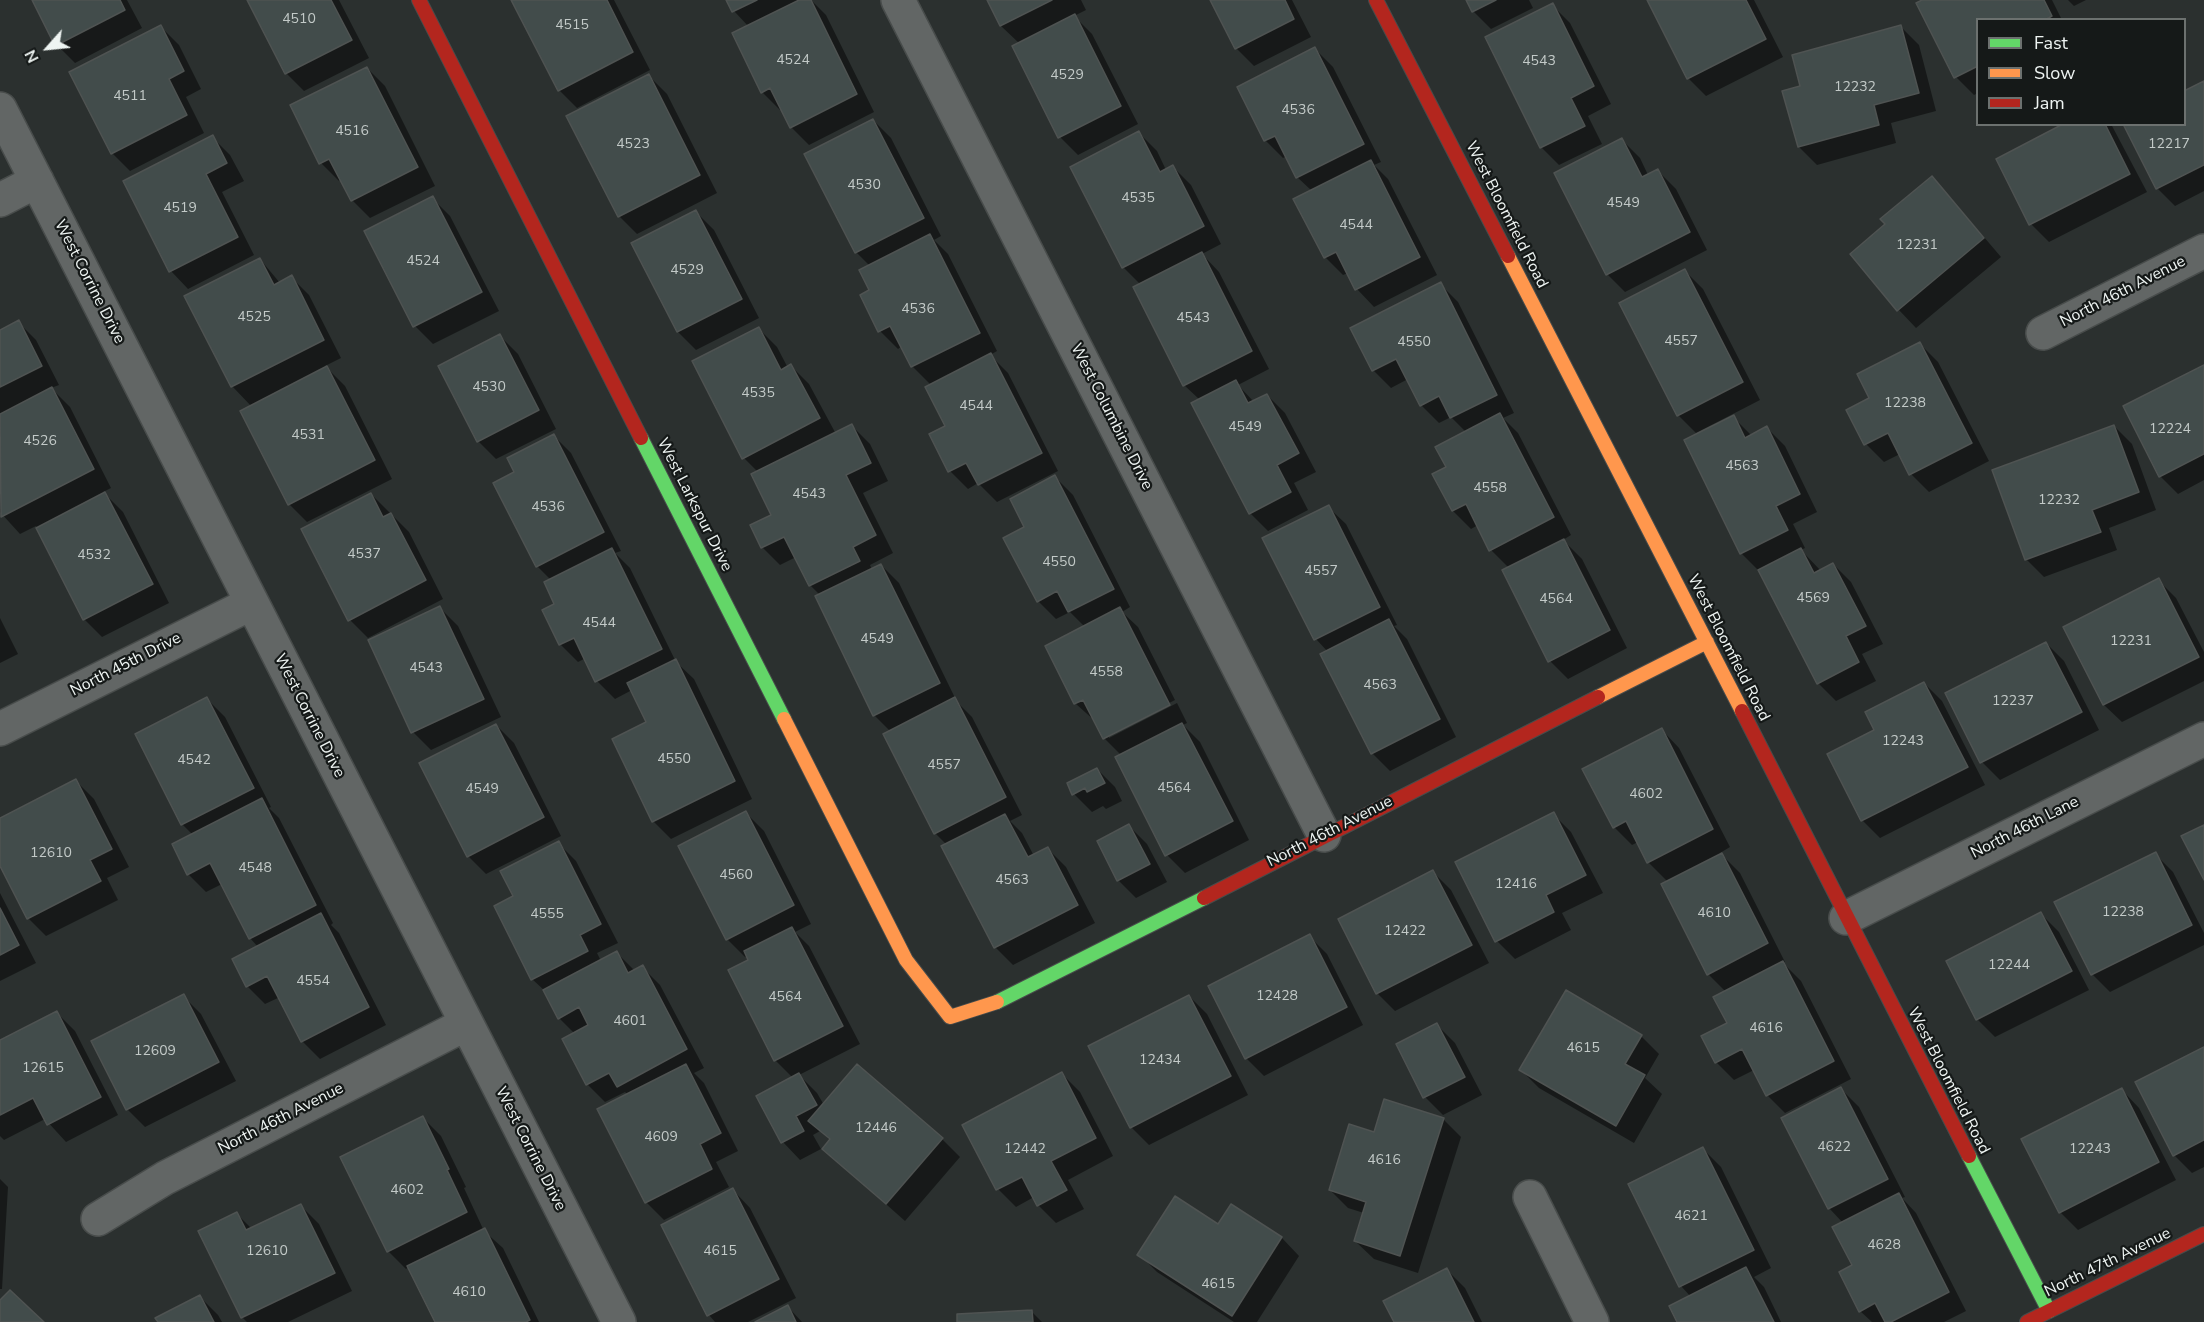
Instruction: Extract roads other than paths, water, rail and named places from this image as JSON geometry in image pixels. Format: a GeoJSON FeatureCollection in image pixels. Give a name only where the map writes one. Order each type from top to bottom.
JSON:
{"type":"FeatureCollection","features":[{"type":"Feature","properties":{"kind":"street","name":"West Larkspur Drive"},"geometry":{"type":"LineString","coordinates":[[419,0],[906,960],[950,1017]]}},
{"type":"Feature","properties":{"kind":"street","name":"West Columbine Drive"},"geometry":{"type":"LineString","coordinates":[[898,0],[1324,835]]}},
{"type":"Feature","properties":{"kind":"street","name":"West Bloomfield Road"},"geometry":{"type":"LineString","coordinates":[[1376,0],[2049,1311]]}},
{"type":"Feature","properties":{"kind":"street","name":"West Corrine Drive"},"geometry":{"type":"LineString","coordinates":[[0,109],[619,1322]]}},
{"type":"Feature","properties":{"kind":"street"},"geometry":{"type":"LineString","coordinates":[[0,200],[37,181]]}},
{"type":"Feature","properties":{"kind":"street","name":"North 46th Avenue"},"geometry":{"type":"LineString","coordinates":[[2043,333],[2204,251]]}},
{"type":"Feature","properties":{"kind":"street","name":"North 45th Drive"},"geometry":{"type":"LineString","coordinates":[[0,729],[252,603]]}},
{"type":"Feature","properties":{"kind":"street","name":"North 46th Avenue"},"geometry":{"type":"LineString","coordinates":[[950,1017],[1002,1000],[1707,642]]}},
{"type":"Feature","properties":{"kind":"street","name":"North 46th Lane"},"geometry":{"type":"LineString","coordinates":[[1846,918],[2204,739]]}},
{"type":"Feature","properties":{"kind":"street","name":"North 46th Avenue"},"geometry":{"type":"LineString","coordinates":[[98,1219],[165,1178],[466,1024]]}},
{"type":"Feature","properties":{"kind":"street"},"geometry":{"type":"LineString","coordinates":[[1530,1197],[1592,1322]]}},
{"type":"Feature","properties":{"kind":"street","name":"North 47th Avenue"},"geometry":{"type":"LineString","coordinates":[[2027,1322],[2204,1234]]}}]}
